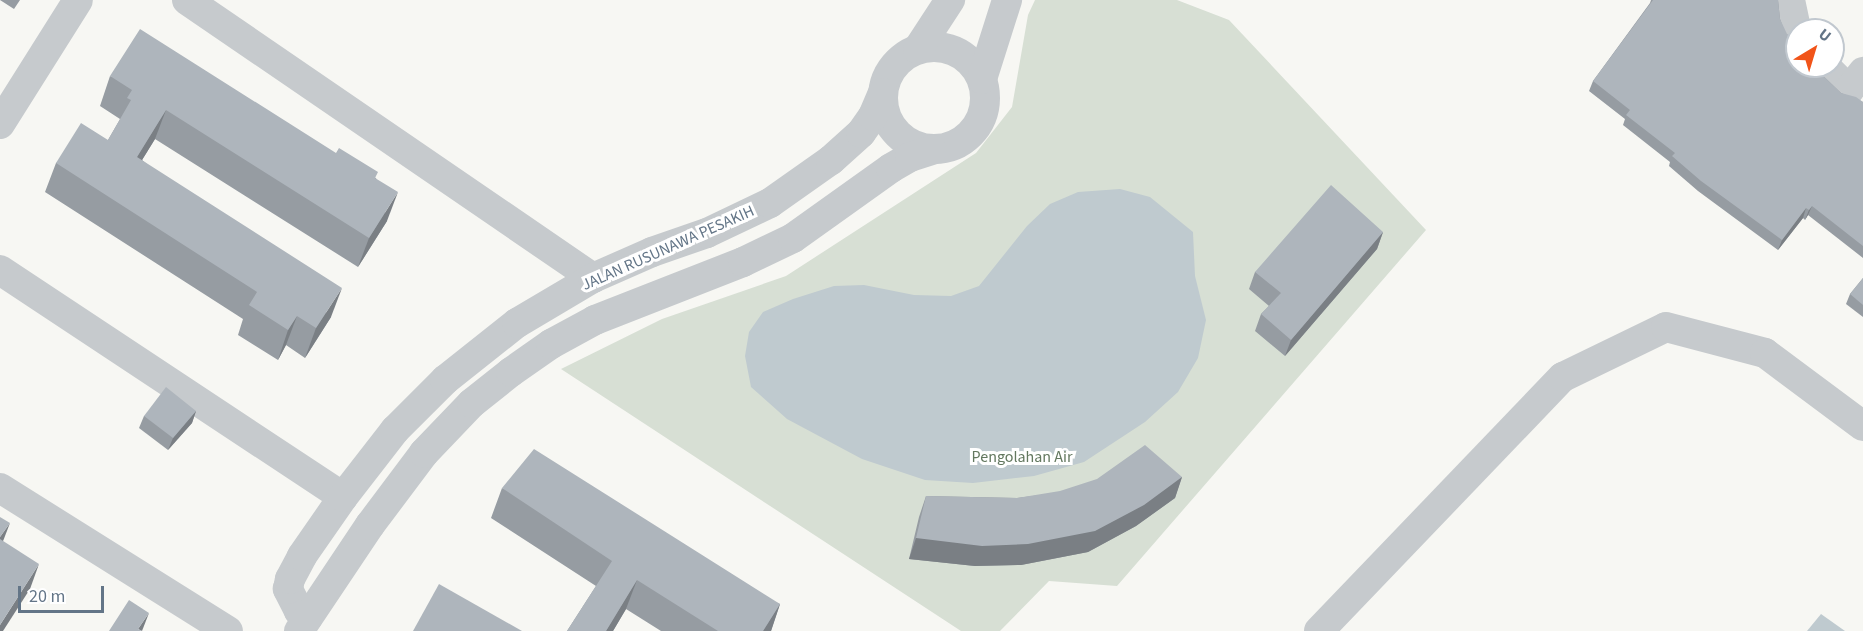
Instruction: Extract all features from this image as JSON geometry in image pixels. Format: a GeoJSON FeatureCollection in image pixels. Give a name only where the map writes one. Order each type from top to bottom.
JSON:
{"type":"FeatureCollection","features":[{"type":"Feature","properties":{"kind":"street"},"geometry":{"type":"LineString","coordinates":[[0,124],[78,0]]}},
{"type":"Feature","properties":{"kind":"street"},"geometry":{"type":"LineString","coordinates":[[187,0],[593,278]]}},
{"type":"Feature","properties":{"kind":"street"},"geometry":{"type":"LineString","coordinates":[[918,49],[950,0]]}},
{"type":"Feature","properties":{"kind":"street"},"geometry":{"type":"LineString","coordinates":[[982,79],[961,54],[940,47],[918,49],[898,61],[885,81],[884,110],[890,125],[902,138],[916,146],[932,150],[957,145],[976,128],[985,104],[982,79],[1007,0]]}},
{"type":"Feature","properties":{"kind":"street"},"geometry":{"type":"LineString","coordinates":[[1790,0],[1794,18]]}},
{"type":"Feature","properties":{"kind":"street"},"geometry":{"type":"LineString","coordinates":[[1837,78],[1849,90],[1863,72]]}},
{"type":"Feature","properties":{"kind":"street","name":"JALAN RUSUNAWA PESAKIH"},"geometry":{"type":"LineString","coordinates":[[883,93],[873,116],[861,133],[831,160],[770,203],[707,233],[652,252],[593,278],[517,323],[445,380],[395,430],[343,496],[302,556],[290,579],[288,589],[304,624],[370,525],[424,453],[472,403],[512,372],[552,344],[595,320],[743,262],[793,238],[891,168],[910,157],[932,150]]}},
{"type":"Feature","properties":{"kind":"street"},"geometry":{"type":"LineString","coordinates":[[0,270],[343,496]]}},
{"type":"Feature","properties":{"kind":"street"},"geometry":{"type":"LineString","coordinates":[[1319,631],[1563,377],[1666,327],[1765,353],[1863,426]]}},
{"type":"Feature","properties":{"kind":"street"},"geometry":{"type":"LineString","coordinates":[[0,488],[224,630]]}},
{"type":"Feature","properties":{"kind":"green space","name":"Pengolahan Air"},"geometry":{"type":"Polygon","coordinates":[[[1035,0],[1177,0],[1229,20],[1426,230],[1117,586],[1049,581],[1000,631],[961,631],[561,369],[662,319],[786,276],[976,153],[1012,107],[1028,15],[1035,0]]]}},
{"type":"Feature","properties":{"kind":"shaded area"},"geometry":{"type":"Polygon","coordinates":[[[1120,189],[1150,197],[1193,232],[1195,276],[1206,320],[1198,358],[1178,392],[1145,422],[1084,462],[1034,476],[973,483],[925,480],[862,459],[787,419],[751,387],[745,356],[749,332],[763,312],[793,299],[834,286],[864,285],[914,295],[951,296],[979,286],[1027,226],[1050,204],[1078,192],[1120,189]]]}},
{"type":"Feature","properties":{"kind":"shaded area"},"geometry":{"type":"Polygon","coordinates":[[[1821,614],[1845,631],[1807,631],[1821,614]]]}},
{"type":"Feature","properties":{"kind":"building"},"geometry":{"type":"Polygon","coordinates":[[[1653,0],[1778,0],[1780,19],[1785,30],[1785,78],[1825,78],[1841,93],[1856,97],[1863,102],[1863,246],[1812,206],[1809,210],[1806,208],[1782,240],[1701,181],[1672,156],[1675,153],[1626,115],[1630,110],[1593,81],[1653,0]]]}},
{"type":"Feature","properties":{"kind":"building"},"geometry":{"type":"Polygon","coordinates":[[[140,29],[336,153],[339,148],[378,172],[375,178],[398,192],[369,238],[166,110],[137,157],[342,288],[316,328],[297,316],[288,330],[249,305],[257,292],[56,163],[81,123],[108,140],[131,100],[127,98],[132,90],[110,76],[140,29]]]}},
{"type":"Feature","properties":{"kind":"building"},"geometry":{"type":"Polygon","coordinates":[[[1331,185],[1383,232],[1291,340],[1261,314],[1281,293],[1255,272],[1331,185]]]}},
{"type":"Feature","properties":{"kind":"building"},"geometry":{"type":"Polygon","coordinates":[[[1863,278],[1863,305],[1850,294],[1863,278]]]}},
{"type":"Feature","properties":{"kind":"building"},"geometry":{"type":"Polygon","coordinates":[[[166,387],[196,411],[173,438],[144,416],[166,387]]]}},
{"type":"Feature","properties":{"kind":"building"},"geometry":{"type":"Polygon","coordinates":[[[1145,445],[1182,477],[1144,505],[1095,531],[1028,544],[982,546],[916,538],[926,496],[1017,498],[1060,491],[1097,479],[1145,445]]]}},
{"type":"Feature","properties":{"kind":"building"},"geometry":{"type":"Polygon","coordinates":[[[534,449],[780,604],[763,631],[718,631],[637,580],[606,631],[567,631],[612,561],[502,488],[534,449]]]}},
{"type":"Feature","properties":{"kind":"building"},"geometry":{"type":"Polygon","coordinates":[[[0,517],[10,523],[0,537],[0,517]]]}},
{"type":"Feature","properties":{"kind":"building"},"geometry":{"type":"Polygon","coordinates":[[[0,539],[39,564],[0,625],[0,539]]]}},
{"type":"Feature","properties":{"kind":"building"},"geometry":{"type":"Polygon","coordinates":[[[439,584],[522,631],[413,631],[439,584]]]}},
{"type":"Feature","properties":{"kind":"building"},"geometry":{"type":"Polygon","coordinates":[[[129,600],[149,613],[138,629],[142,631],[109,631],[129,600]]]}}]}
